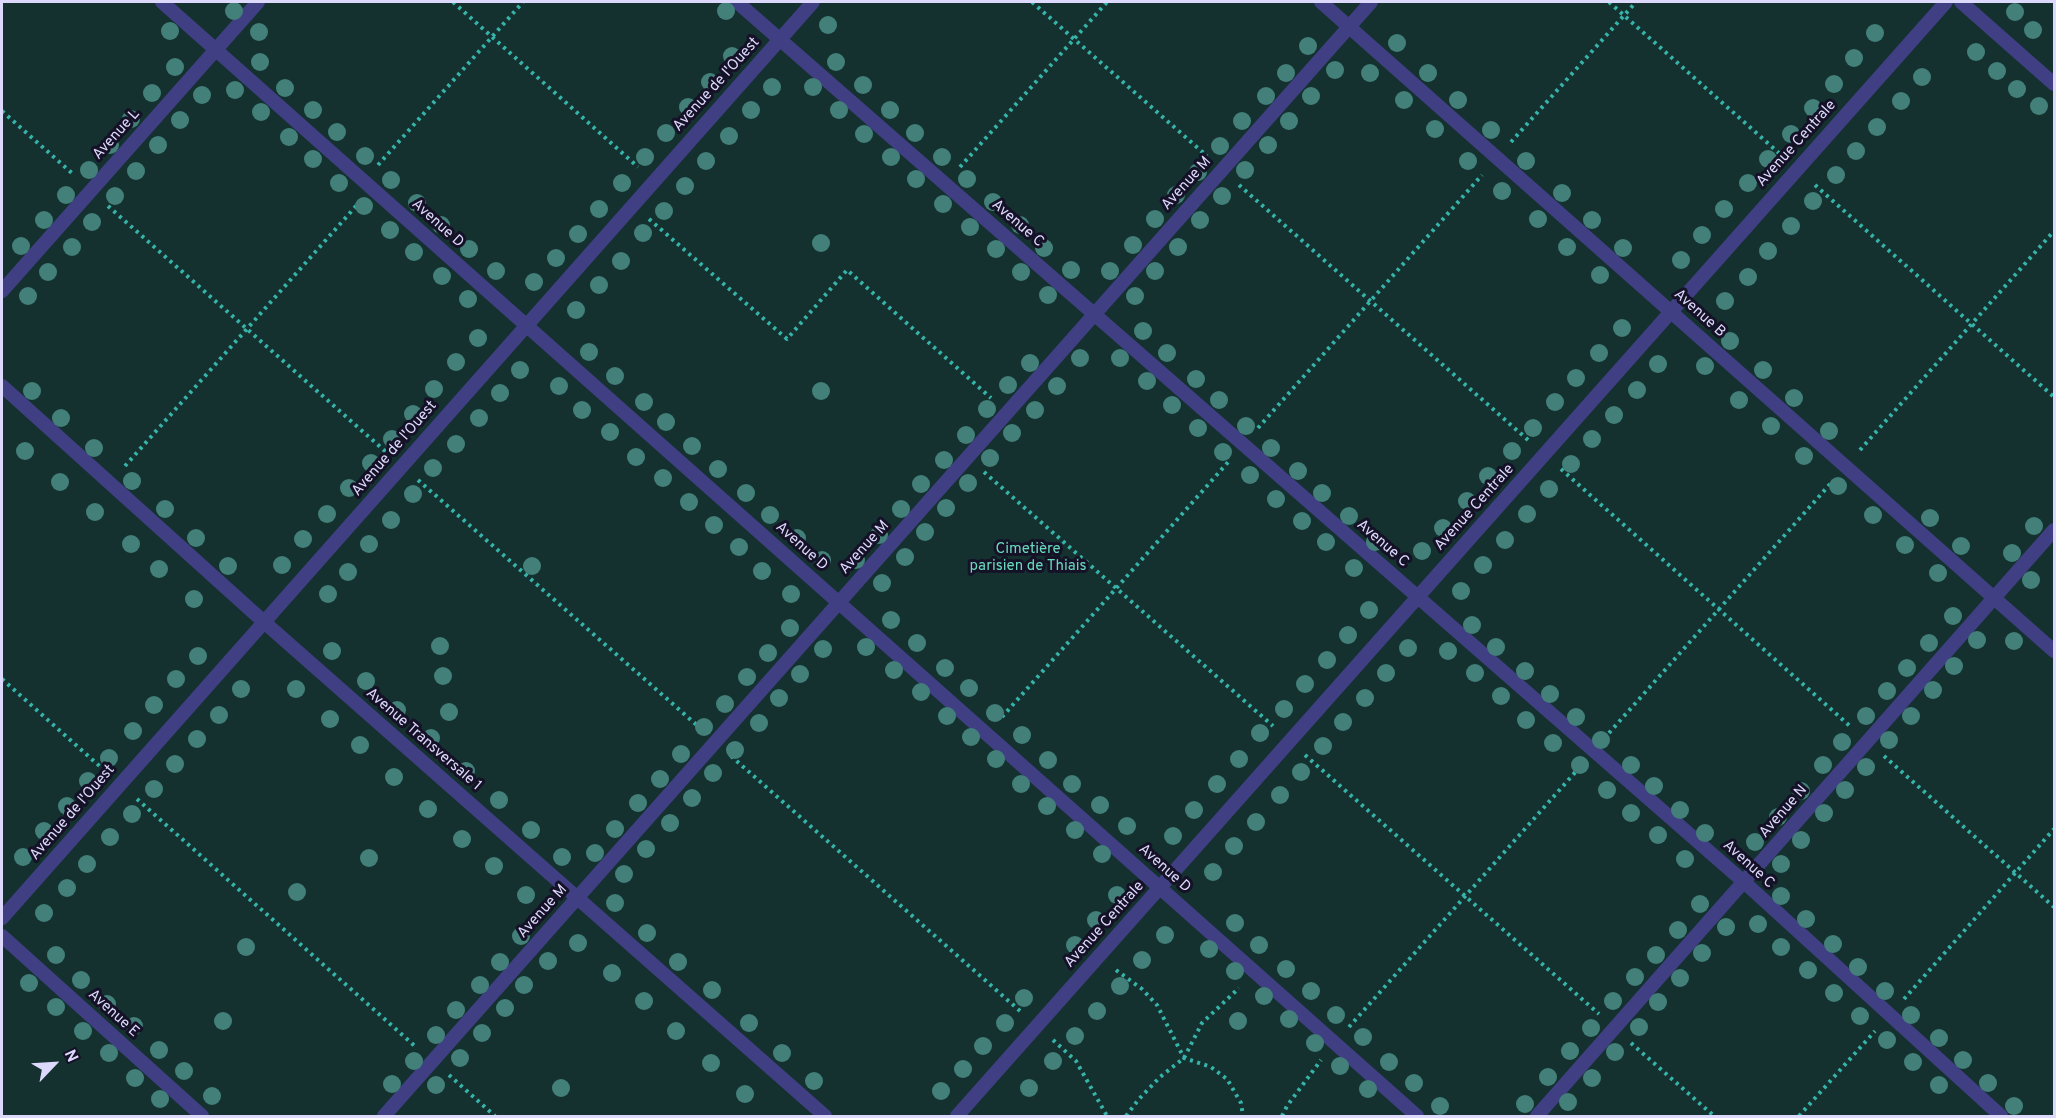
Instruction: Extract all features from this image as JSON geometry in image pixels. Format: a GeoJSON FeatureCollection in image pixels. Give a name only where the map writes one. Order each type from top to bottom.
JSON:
{"type":"FeatureCollection","features":[{"type":"Feature","properties":{"kind":"lane","name":"Avenue D"},"geometry":{"type":"LineString","coordinates":[[162,2],[1417,1116]]}},
{"type":"Feature","properties":{"kind":"lane","name":"Avenue L"},"geometry":{"type":"LineString","coordinates":[[2,291],[258,2]]}},
{"type":"Feature","properties":{"kind":"lane","name":"Avenue C"},"geometry":{"type":"LineString","coordinates":[[737,2],[1744,882],[2001,1116]]}},
{"type":"Feature","properties":{"kind":"lane","name":"Avenue de l'Ouest"},"geometry":{"type":"LineString","coordinates":[[2,918],[813,2]]}},
{"type":"Feature","properties":{"kind":"lane","name":"Avenue B"},"geometry":{"type":"LineString","coordinates":[[1321,2],[2055,651]]}},
{"type":"Feature","properties":{"kind":"lane","name":"Avenue M"},"geometry":{"type":"LineString","coordinates":[[384,1116],[1371,2]]}},
{"type":"Feature","properties":{"kind":"lane","name":"Avenue Centrale"},"geometry":{"type":"LineString","coordinates":[[957,1116],[1946,2]]}},
{"type":"Feature","properties":{"kind":"lane"},"geometry":{"type":"LineString","coordinates":[[1961,2],[2055,84]]}},
{"type":"Feature","properties":{"kind":"lane","name":"Avenue Transversale 1"},"geometry":{"type":"LineString","coordinates":[[2,386],[264,622],[825,1116]]}},
{"type":"Feature","properties":{"kind":"lane","name":"Avenue N"},"geometry":{"type":"LineString","coordinates":[[1537,1116],[2055,530]]}},
{"type":"Feature","properties":{"kind":"lane","name":"Avenue E"},"geometry":{"type":"LineString","coordinates":[[2,936],[202,1116]]}},
{"type":"Feature","properties":{"kind":"path"},"geometry":{"type":"LineString","coordinates":[[453,2],[654,181]]}},
{"type":"Feature","properties":{"kind":"path"},"geometry":{"type":"LineString","coordinates":[[110,483],[247,329],[523,2]]}},
{"type":"Feature","properties":{"kind":"path"},"geometry":{"type":"LineString","coordinates":[[945,184],[1107,2]]}},
{"type":"Feature","properties":{"kind":"path"},"geometry":{"type":"LineString","coordinates":[[1609,2],[2055,397]]}},
{"type":"Feature","properties":{"kind":"path"},"geometry":{"type":"LineString","coordinates":[[987,734],[1636,2]]}},
{"type":"Feature","properties":{"kind":"path"},"geometry":{"type":"LineString","coordinates":[[2,111],[1076,1060],[1107,1116]]}},
{"type":"Feature","properties":{"kind":"path"},"geometry":{"type":"LineString","coordinates":[[633,205],[787,339],[847,270],[1007,412]]}},
{"type":"Feature","properties":{"kind":"path"},"geometry":{"type":"LineString","coordinates":[[1282,1116],[1287,1106],[1335,1043],[2055,231]]}},
{"type":"Feature","properties":{"kind":"path"},"geometry":{"type":"LineString","coordinates":[[967,457],[1714,1116]]}},
{"type":"Feature","properties":{"kind":"path"},"geometry":{"type":"LineString","coordinates":[[2,679],[495,1116]]}},
{"type":"Feature","properties":{"kind":"path"},"geometry":{"type":"LineString","coordinates":[[1799,1116],[2055,829]]}},
{"type":"Feature","properties":{"kind":"path"},"geometry":{"type":"LineString","coordinates":[[1098,957],[1142,990],[1157,1005],[1184,1058],[1211,1067],[1227,1078],[1241,1103],[1243,1116]]}},
{"type":"Feature","properties":{"kind":"path"},"geometry":{"type":"LineString","coordinates":[[1126,1116],[1160,1077],[1184,1058],[1202,1023],[1255,973]]}},
{"type":"Feature","properties":{"kind":"green space","name":"Cimetière parisien de Thiais"},"geometry":{"type":"Polygon","coordinates":[[[2,2],[2054,2],[2054,1116],[2,1116],[2,2]]]}}]}
